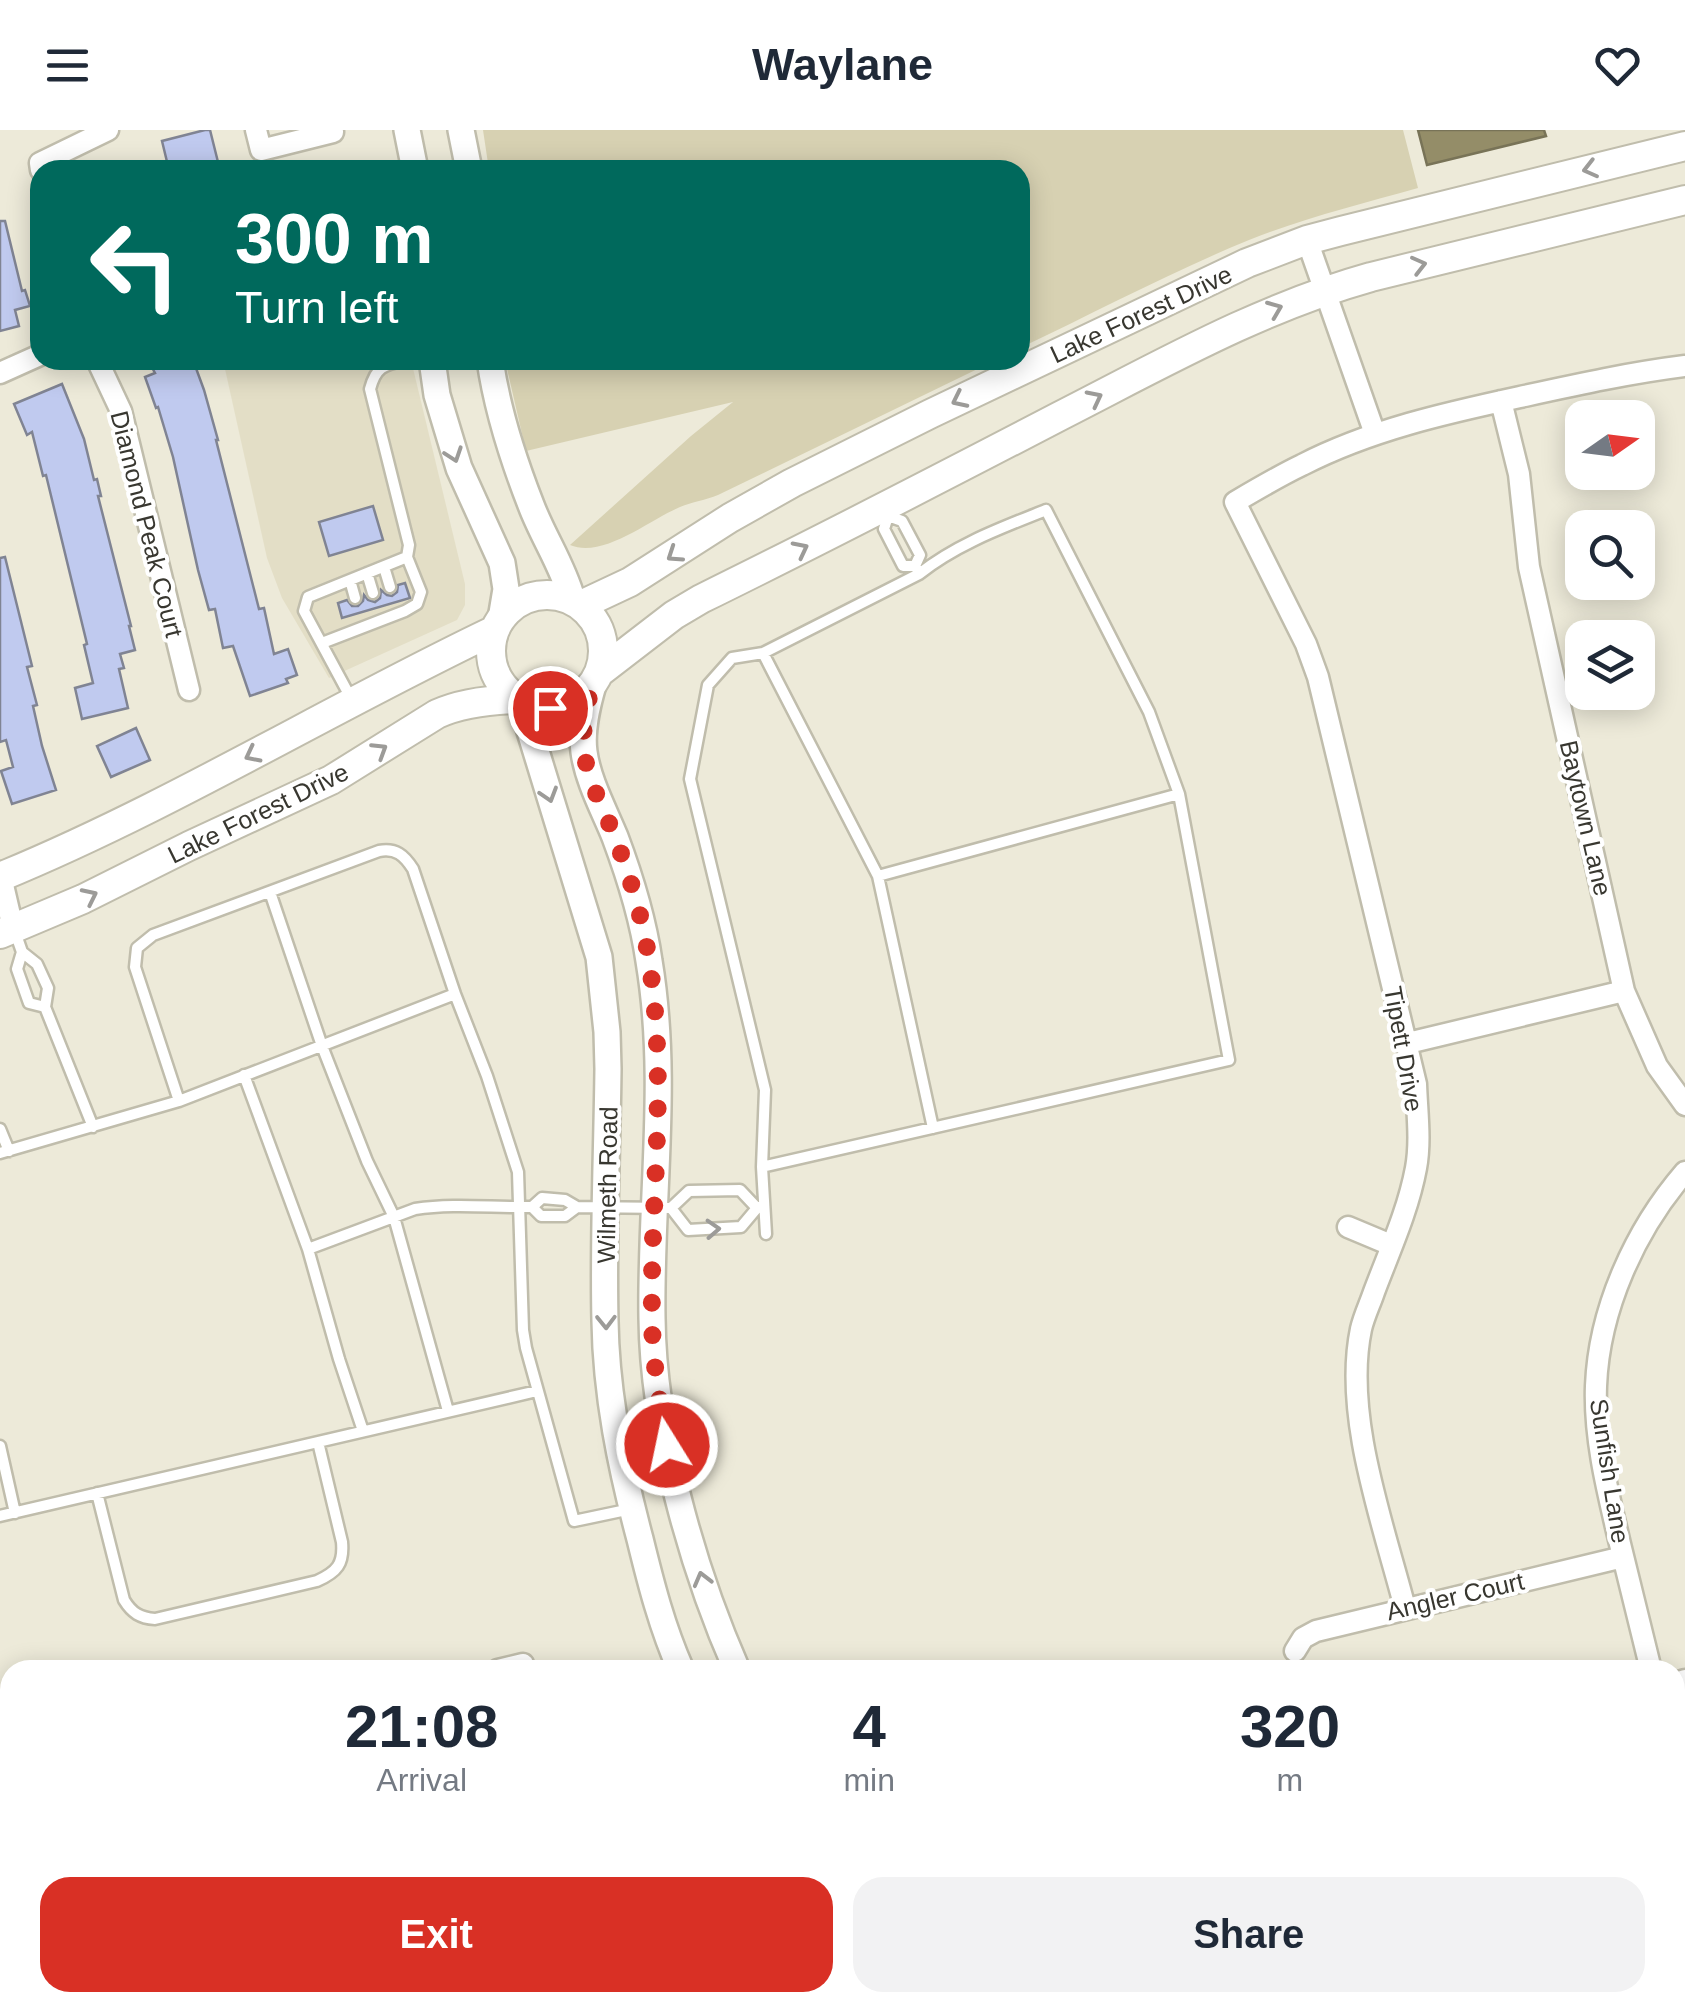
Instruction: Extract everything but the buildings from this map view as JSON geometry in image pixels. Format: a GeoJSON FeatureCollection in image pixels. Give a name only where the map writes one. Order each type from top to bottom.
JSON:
{"type":"FeatureCollection","features":[{"type":"Feature","properties":{"kind":"main road","name":"Lake Forest Drive"},"geometry":{"type":"LineString","coordinates":[[1030,367],[1214,278],[1307,240],[1685,146]]}},
{"type":"Feature","properties":{"kind":"main road","name":"Lake Forest Drive"},"geometry":{"type":"LineString","coordinates":[[596,678],[674,615],[701,599],[886,512],[1227,330],[1325,290],[1685,200]]}},
{"type":"Feature","properties":{"kind":"main road","name":"Lake Forest Drive"},"geometry":{"type":"LineString","coordinates":[[577,602],[630,582],[730,518],[809,474],[1024,370]]}},
{"type":"Feature","properties":{"kind":"main road"},"geometry":{"type":"LineString","coordinates":[[1,875],[57,853],[354,702],[498,624],[519,602],[531,597],[556,596],[577,602],[596,624],[603,648],[596,678],[574,701],[562,706],[537,707],[518,701],[492,667],[491,642],[498,624]]}},
{"type":"Feature","properties":{"kind":"main road","name":"Lake Forest Drive"},"geometry":{"type":"LineString","coordinates":[[12,938],[188,846],[332,780],[437,714],[490,700],[518,701]]}},
{"type":"Feature","properties":{"kind":"street"},"geometry":{"type":"LineString","coordinates":[[52,160],[108,130]]}},
{"type":"Feature","properties":{"kind":"street"},"geometry":{"type":"LineString","coordinates":[[256,130],[261,150],[332,132]]}},
{"type":"Feature","properties":{"kind":"street"},"geometry":{"type":"LineString","coordinates":[[407,130],[413,160]]}},
{"type":"Feature","properties":{"kind":"street"},"geometry":{"type":"LineString","coordinates":[[461,130],[467,160]]}},
{"type":"Feature","properties":{"kind":"street"},"geometry":{"type":"LineString","coordinates":[[1307,240],[1376,434],[1449,412],[1630,373],[1685,366]]}},
{"type":"Feature","properties":{"kind":"street"},"geometry":{"type":"LineString","coordinates":[[0,373],[30,360]]}},
{"type":"Feature","properties":{"kind":"street","name":"Diamond Peak Court"},"geometry":{"type":"LineString","coordinates":[[103,370],[122,412],[189,690]]}},
{"type":"Feature","properties":{"kind":"street"},"geometry":{"type":"LineString","coordinates":[[433,370],[459,468],[502,562],[506,589],[498,624]]}},
{"type":"Feature","properties":{"kind":"street"},"geometry":{"type":"LineString","coordinates":[[491,370],[494,392],[530,504],[577,602]]}},
{"type":"Feature","properties":{"kind":"street","name":"Baytown Lane"},"geometry":{"type":"LineString","coordinates":[[1500,401],[1518,474],[1529,567],[1624,991],[1656,1066],[1685,1105]]}},
{"type":"Feature","properties":{"kind":"street","name":"Tipett Drive"},"geometry":{"type":"LineString","coordinates":[[1376,434],[1304,464],[1235,502],[1318,676],[1416,1084],[1416,1166],[1408,1200],[1362,1326],[1355,1375],[1368,1462],[1405,1608]]}},
{"type":"Feature","properties":{"kind":"street","name":"Wilmeth Road"},"geometry":{"type":"LineString","coordinates":[[596,678],[584,726],[583,748],[587,770],[628,870],[650,962],[658,1037],[663,1208],[652,1319],[658,1389],[667,1445],[706,1597],[733,1660]]}},
{"type":"Feature","properties":{"kind":"street","name":"Wilmeth Road"},"geometry":{"type":"LineString","coordinates":[[518,701],[599,957],[608,1070],[608,1371],[632,1509],[660,1619],[677,1660]]}},
{"type":"Feature","properties":{"kind":"street"},"geometry":{"type":"LineString","coordinates":[[1,875],[12,938]]}},
{"type":"Feature","properties":{"kind":"street"},"geometry":{"type":"LineString","coordinates":[[1408,1043],[1624,991]]}},
{"type":"Feature","properties":{"kind":"street","name":"Sunfish Lane"},"geometry":{"type":"LineString","coordinates":[[1649,1660],[1600,1442],[1596,1389],[1600,1345],[1636,1242],[1670,1188],[1685,1172]]}},
{"type":"Feature","properties":{"kind":"street"},"geometry":{"type":"LineString","coordinates":[[1348,1227],[1392,1245]]}},
{"type":"Feature","properties":{"kind":"street","name":"Angler Court"},"geometry":{"type":"LineString","coordinates":[[1295,1651],[1303,1638],[1316,1630],[1623,1557]]}},
{"type":"Feature","properties":{"kind":"lane"},"geometry":{"type":"LineString","coordinates":[[322,644],[380,621],[396,608],[417,604],[421,592],[408,558],[408,544],[370,389],[379,370]]}},
{"type":"Feature","properties":{"kind":"lane"},"geometry":{"type":"LineString","coordinates":[[762,1167],[1229,1060],[1179,794],[1149,712],[1046,510],[972,540],[763,653],[732,658],[708,685],[690,779],[766,1090],[762,1167],[761,1207],[766,1234]]}},
{"type":"Feature","properties":{"kind":"lane"},"geometry":{"type":"LineString","coordinates":[[886,512],[902,521],[920,555],[917,570],[904,566],[884,529],[886,512]]}},
{"type":"Feature","properties":{"kind":"lane"},"geometry":{"type":"LineString","coordinates":[[354,702],[304,611],[308,597],[408,558]]}},
{"type":"Feature","properties":{"kind":"lane"},"geometry":{"type":"LineString","coordinates":[[384,567],[390,587]]}},
{"type":"Feature","properties":{"kind":"lane"},"geometry":{"type":"LineString","coordinates":[[368,573],[372,593]]}},
{"type":"Feature","properties":{"kind":"lane"},"geometry":{"type":"LineString","coordinates":[[350,580],[355,598]]}},
{"type":"Feature","properties":{"kind":"lane"},"geometry":{"type":"LineString","coordinates":[[376,608],[380,621]]}},
{"type":"Feature","properties":{"kind":"lane"},"geometry":{"type":"LineString","coordinates":[[358,613],[362,628]]}},
{"type":"Feature","properties":{"kind":"lane"},"geometry":{"type":"LineString","coordinates":[[763,653],[878,876],[933,1128]]}},
{"type":"Feature","properties":{"kind":"lane"},"geometry":{"type":"LineString","coordinates":[[878,876],[1179,794]]}},
{"type":"Feature","properties":{"kind":"lane"},"geometry":{"type":"LineString","coordinates":[[180,1101],[135,967],[137,948],[153,936],[379,851],[398,852],[406,859],[413,869],[518,1172],[523,1330],[574,1521],[632,1509]]}},
{"type":"Feature","properties":{"kind":"lane"},"geometry":{"type":"LineString","coordinates":[[270,892],[322,1046],[367,1161],[394,1217],[448,1411]]}},
{"type":"Feature","properties":{"kind":"lane"},"geometry":{"type":"LineString","coordinates":[[12,938],[16,969],[29,1002],[45,1007]]}},
{"type":"Feature","properties":{"kind":"lane"},"geometry":{"type":"LineString","coordinates":[[12,938],[38,964],[48,988],[45,1007],[93,1128]]}},
{"type":"Feature","properties":{"kind":"lane"},"geometry":{"type":"LineString","coordinates":[[0,1129],[4,1152],[93,1128],[180,1101],[455,994]]}},
{"type":"Feature","properties":{"kind":"lane"},"geometry":{"type":"LineString","coordinates":[[244,1075],[308,1249],[363,1431]]}},
{"type":"Feature","properties":{"kind":"lane"},"geometry":{"type":"LineString","coordinates":[[308,1249],[415,1209],[434,1206],[520,1207],[532,1206],[542,1198],[564,1200],[577,1207],[663,1208],[689,1191],[740,1190],[761,1207]]}},
{"type":"Feature","properties":{"kind":"lane"},"geometry":{"type":"LineString","coordinates":[[532,1206],[542,1216],[564,1216],[577,1207]]}},
{"type":"Feature","properties":{"kind":"lane"},"geometry":{"type":"LineString","coordinates":[[663,1208],[688,1230],[742,1227],[761,1207]]}},
{"type":"Feature","properties":{"kind":"lane"},"geometry":{"type":"LineString","coordinates":[[0,1516],[538,1391]]}},
{"type":"Feature","properties":{"kind":"lane"},"geometry":{"type":"LineString","coordinates":[[96,1493],[124,1600],[135,1614],[155,1620],[317,1582],[340,1567],[342,1542],[318,1442]]}},
{"type":"Feature","properties":{"kind":"lane"},"geometry":{"type":"LineString","coordinates":[[0,1446],[15,1513]]}},
{"type":"Feature","properties":{"kind":"shaded area"},"geometry":{"type":"Polygon","coordinates":[[[483,130],[1403,130],[1418,188],[1249,240],[1030,343],[1030,160],[488,160],[483,130]]]}},
{"type":"Feature","properties":{"kind":"shaded area"},"geometry":{"type":"Polygon","coordinates":[[[1418,130],[1544,130],[1546,136],[1427,165],[1418,130]]]}},
{"type":"Feature","properties":{"kind":"shaded area"},"geometry":{"type":"Polygon","coordinates":[[[225,370],[413,370],[465,584],[465,605],[457,620],[329,678],[282,598],[267,558],[225,370]]]}},
{"type":"Feature","properties":{"kind":"shaded area"},"geometry":{"type":"Polygon","coordinates":[[[507,370],[975,370],[718,495],[680,507],[597,547],[570,545],[733,402],[526,451],[507,370]]]}},
{"type":"Feature","properties":{"kind":"route"},"geometry":{"type":"LineString","coordinates":[[550,708],[574,701],[592,684],[584,726],[587,770],[628,870],[650,962],[659,1094],[652,1319],[667,1445]]}}]}
